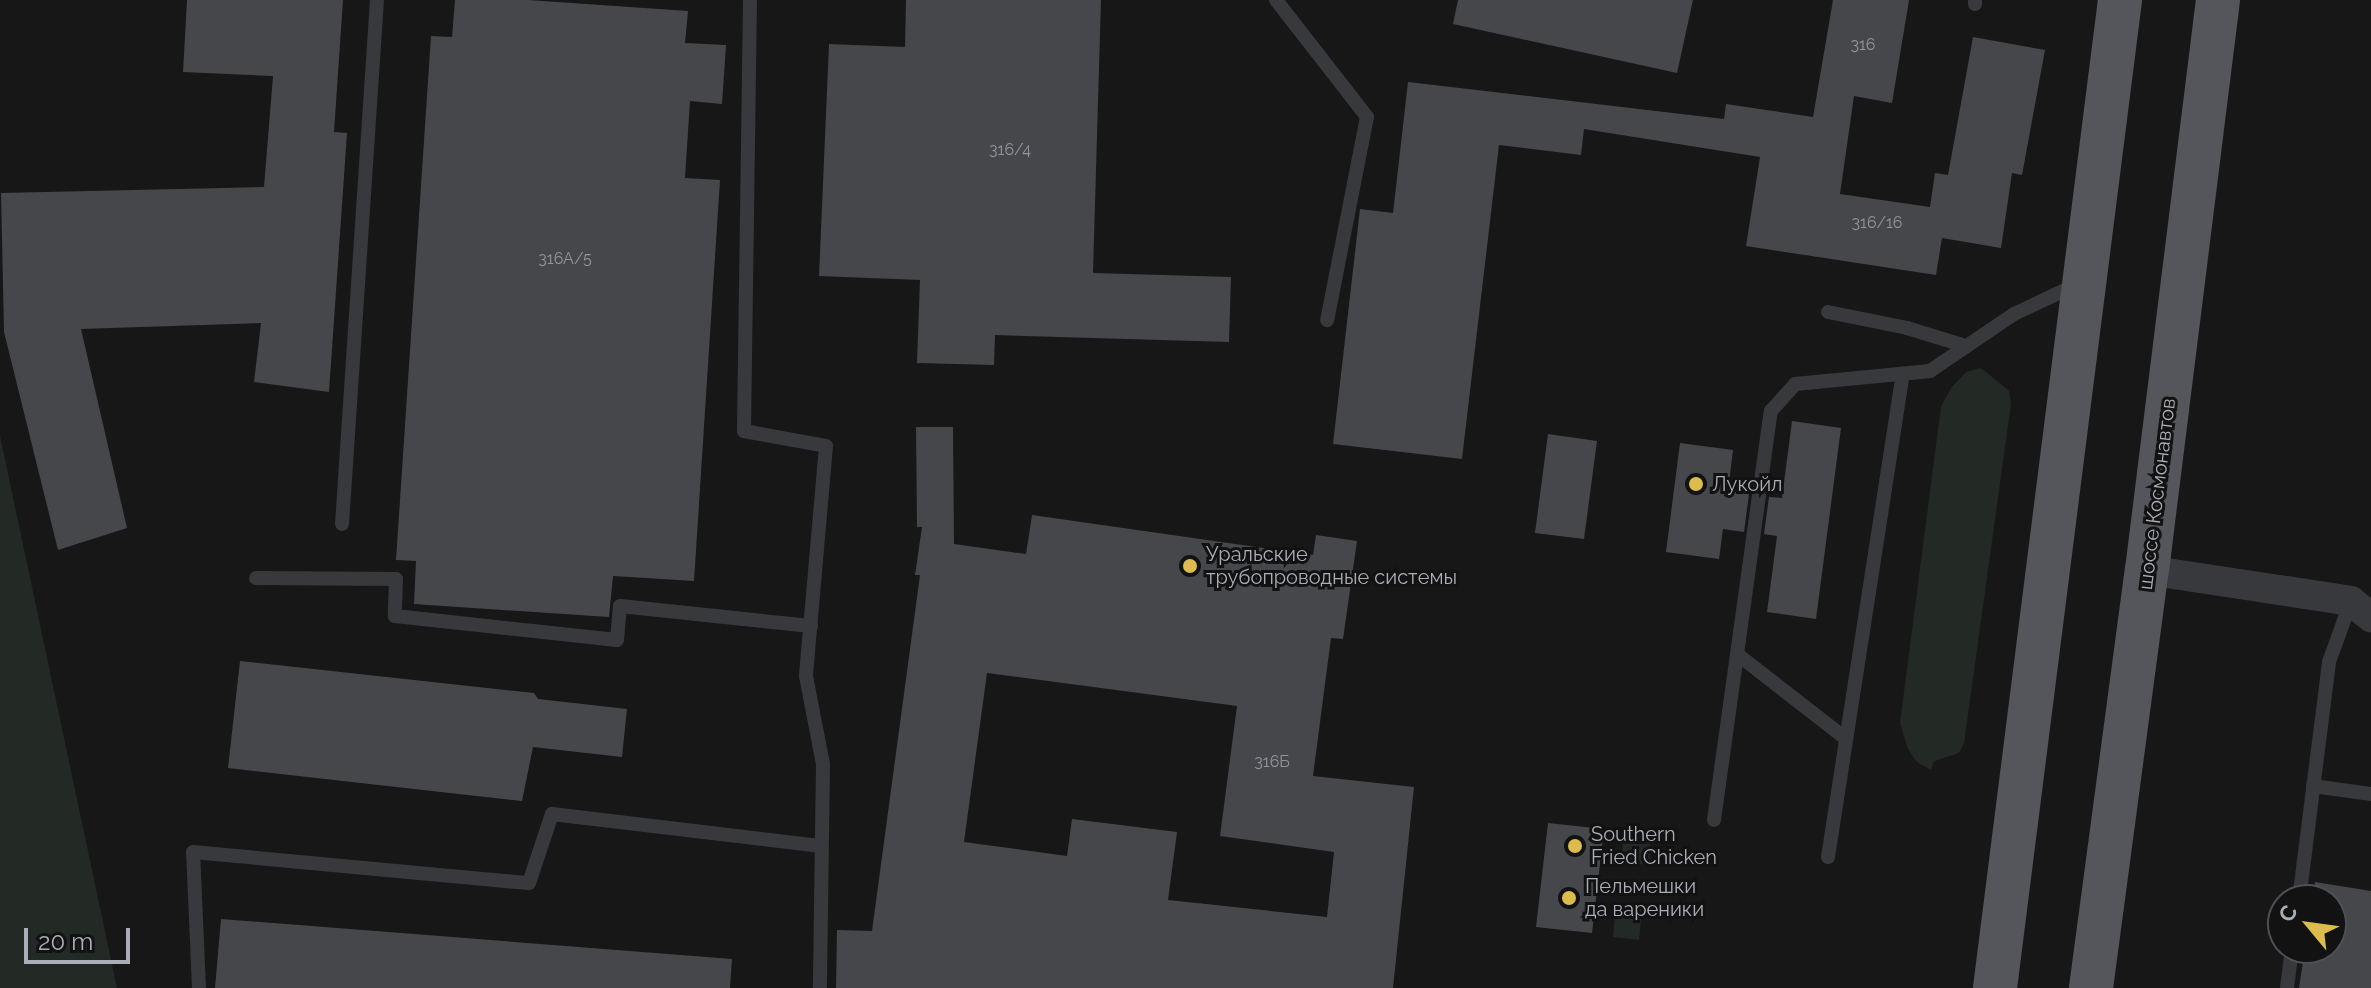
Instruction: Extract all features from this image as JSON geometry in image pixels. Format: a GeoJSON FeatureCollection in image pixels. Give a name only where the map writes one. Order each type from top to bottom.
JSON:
{"type":"FeatureCollection","features":[{"type":"Feature","properties":{"kind":"main road"},"geometry":{"type":"LineString","coordinates":[[1995,988],[2120,0]]}},
{"type":"Feature","properties":{"kind":"main road","name":"шоссе Космонавтов"},"geometry":{"type":"LineString","coordinates":[[2091,988],[2218,0]]}},
{"type":"Feature","properties":{"kind":"street"},"geometry":{"type":"LineString","coordinates":[[2147,570],[2361,609]]}},
{"type":"Feature","properties":{"kind":"lane"},"geometry":{"type":"LineString","coordinates":[[342,524],[377,0]]}},
{"type":"Feature","properties":{"kind":"lane"},"geometry":{"type":"LineString","coordinates":[[750,0],[744,431],[826,446],[806,676],[823,764],[820,988]]}},
{"type":"Feature","properties":{"kind":"lane"},"geometry":{"type":"LineString","coordinates":[[1276,0],[1367,117],[1327,320]]}},
{"type":"Feature","properties":{"kind":"lane"},"geometry":{"type":"LineString","coordinates":[[1714,820],[1771,411],[1795,384],[1930,371],[2014,314],[2083,282]]}},
{"type":"Feature","properties":{"kind":"lane"},"geometry":{"type":"LineString","coordinates":[[1828,312],[1907,328],[1966,346]]}},
{"type":"Feature","properties":{"kind":"lane"},"geometry":{"type":"LineString","coordinates":[[1828,857],[1903,374]]}},
{"type":"Feature","properties":{"kind":"lane"},"geometry":{"type":"LineString","coordinates":[[256,578],[396,579],[395,616],[617,640],[620,606],[811,626]]}},
{"type":"Feature","properties":{"kind":"lane"},"geometry":{"type":"LineString","coordinates":[[2301,884],[2329,662],[2361,609]]}},
{"type":"Feature","properties":{"kind":"lane"},"geometry":{"type":"LineString","coordinates":[[1737,654],[1846,739]]}},
{"type":"Feature","properties":{"kind":"lane"},"geometry":{"type":"LineString","coordinates":[[2313,786],[2371,794]]}},
{"type":"Feature","properties":{"kind":"lane"},"geometry":{"type":"LineString","coordinates":[[199,988],[193,852],[529,883],[552,814],[821,846]]}},
{"type":"Feature","properties":{"kind":"lane"},"geometry":{"type":"LineString","coordinates":[[2287,988],[2290,964]]}},
{"type":"Feature","properties":{"kind":"shaded area"},"geometry":{"type":"Polygon","coordinates":[[[1981,368],[2009,391],[2011,404],[1964,743],[1959,753],[1934,761],[1931,770],[1917,762],[1908,749],[1900,723],[1941,407],[1951,388],[1966,372],[1981,368]]]}},
{"type":"Feature","properties":{"kind":"shaded area"},"geometry":{"type":"Polygon","coordinates":[[[0,436],[117,988],[0,988],[0,436]]]}},
{"type":"Feature","properties":{"kind":"shaded area"},"geometry":{"type":"Polygon","coordinates":[[[1624,830],[1651,833],[1649,865],[1621,862],[1624,830]]]}},
{"type":"Feature","properties":{"kind":"shaded area"},"geometry":{"type":"Polygon","coordinates":[[[1616,905],[1642,908],[1639,940],[1613,937],[1616,905]]]}},
{"type":"Feature","properties":{"kind":"building"},"geometry":{"type":"Polygon","coordinates":[[[187,0],[343,0],[334,132],[347,133],[329,392],[254,382],[261,323],[81,329],[127,528],[58,550],[4,332],[1,193],[264,187],[273,76],[183,72],[187,0]]]}},
{"type":"Feature","properties":{"kind":"building"},"geometry":{"type":"Polygon","coordinates":[[[455,0],[528,0],[688,11],[685,43],[726,45],[722,104],[690,101],[685,178],[720,180],[694,581],[613,576],[609,617],[414,604],[416,561],[396,560],[431,36],[452,37],[455,0]]]}},
{"type":"Feature","properties":{"kind":"building"},"geometry":{"type":"Polygon","coordinates":[[[906,0],[1101,0],[1093,273],[1231,277],[1229,342],[995,335],[994,365],[917,363],[920,280],[819,276],[829,44],[905,47],[906,0]]]}},
{"type":"Feature","properties":{"kind":"building"},"geometry":{"type":"Polygon","coordinates":[[[1458,0],[1693,0],[1677,73],[1453,24],[1458,0]]]}},
{"type":"Feature","properties":{"kind":"building"},"geometry":{"type":"Polygon","coordinates":[[[1833,0],[1909,0],[1892,103],[1854,96],[1840,194],[1930,207],[1935,173],[1948,175],[1973,37],[2045,50],[2022,175],[2012,173],[2001,248],[1942,238],[1936,275],[1746,246],[1760,157],[1584,129],[1581,155],[1499,145],[1462,459],[1333,444],[1360,209],[1393,213],[1408,82],[1724,119],[1726,104],[1813,117],[1833,0]]]}},
{"type":"Feature","properties":{"kind":"building"},"geometry":{"type":"Polygon","coordinates":[[[1792,421],[1841,428],[1816,619],[1767,612],[1777,536],[1764,534],[1769,497],[1782,498],[1792,421]]]}},
{"type":"Feature","properties":{"kind":"building"},"geometry":{"type":"Polygon","coordinates":[[[916,427],[953,427],[954,544],[1026,554],[1032,515],[1313,555],[1316,535],[1357,541],[1343,639],[1331,638],[1313,776],[1414,787],[1393,988],[836,988],[837,930],[872,931],[920,575],[915,575],[922,527],[917,527],[916,427]],[[987,673],[964,842],[1067,856],[1072,819],[1177,832],[1168,900],[1327,917],[1334,852],[1220,836],[1237,706],[987,673]]]}},
{"type":"Feature","properties":{"kind":"building"},"geometry":{"type":"Polygon","coordinates":[[[1548,434],[1597,441],[1584,539],[1535,533],[1548,434]]]}},
{"type":"Feature","properties":{"kind":"building"},"geometry":{"type":"Polygon","coordinates":[[[1680,443],[1733,450],[1728,491],[1749,494],[1744,532],[1723,529],[1719,559],[1666,552],[1680,443]]]}},
{"type":"Feature","properties":{"kind":"building"},"geometry":{"type":"Polygon","coordinates":[[[240,661],[534,693],[538,699],[627,709],[622,757],[533,747],[522,801],[228,768],[240,661]]]}},
{"type":"Feature","properties":{"kind":"building"},"geometry":{"type":"Polygon","coordinates":[[[1548,823],[1604,829],[1592,933],[1536,927],[1548,823]]]}},
{"type":"Feature","properties":{"kind":"building"},"geometry":{"type":"Polygon","coordinates":[[[2347,887],[2371,891],[2371,988],[2299,988],[2303,964],[2347,964],[2347,887]]]}},
{"type":"Feature","properties":{"kind":"building"},"geometry":{"type":"Polygon","coordinates":[[[221,919],[732,959],[730,988],[215,988],[221,919]]]}},
{"type":"Feature","properties":{"kind":"place","name":"Лукойл"},"geometry":{"type":"Point","coordinates":[1696,484]}},
{"type":"Feature","properties":{"kind":"place","name":"Уральские трубопроводные системы"},"geometry":{"type":"Point","coordinates":[1190,566]}},
{"type":"Feature","properties":{"kind":"place","name":"Southern Fried Chicken"},"geometry":{"type":"Point","coordinates":[1575,846]}},
{"type":"Feature","properties":{"kind":"place","name":"Пельмешки да вареники"},"geometry":{"type":"Point","coordinates":[1569,898]}}]}
